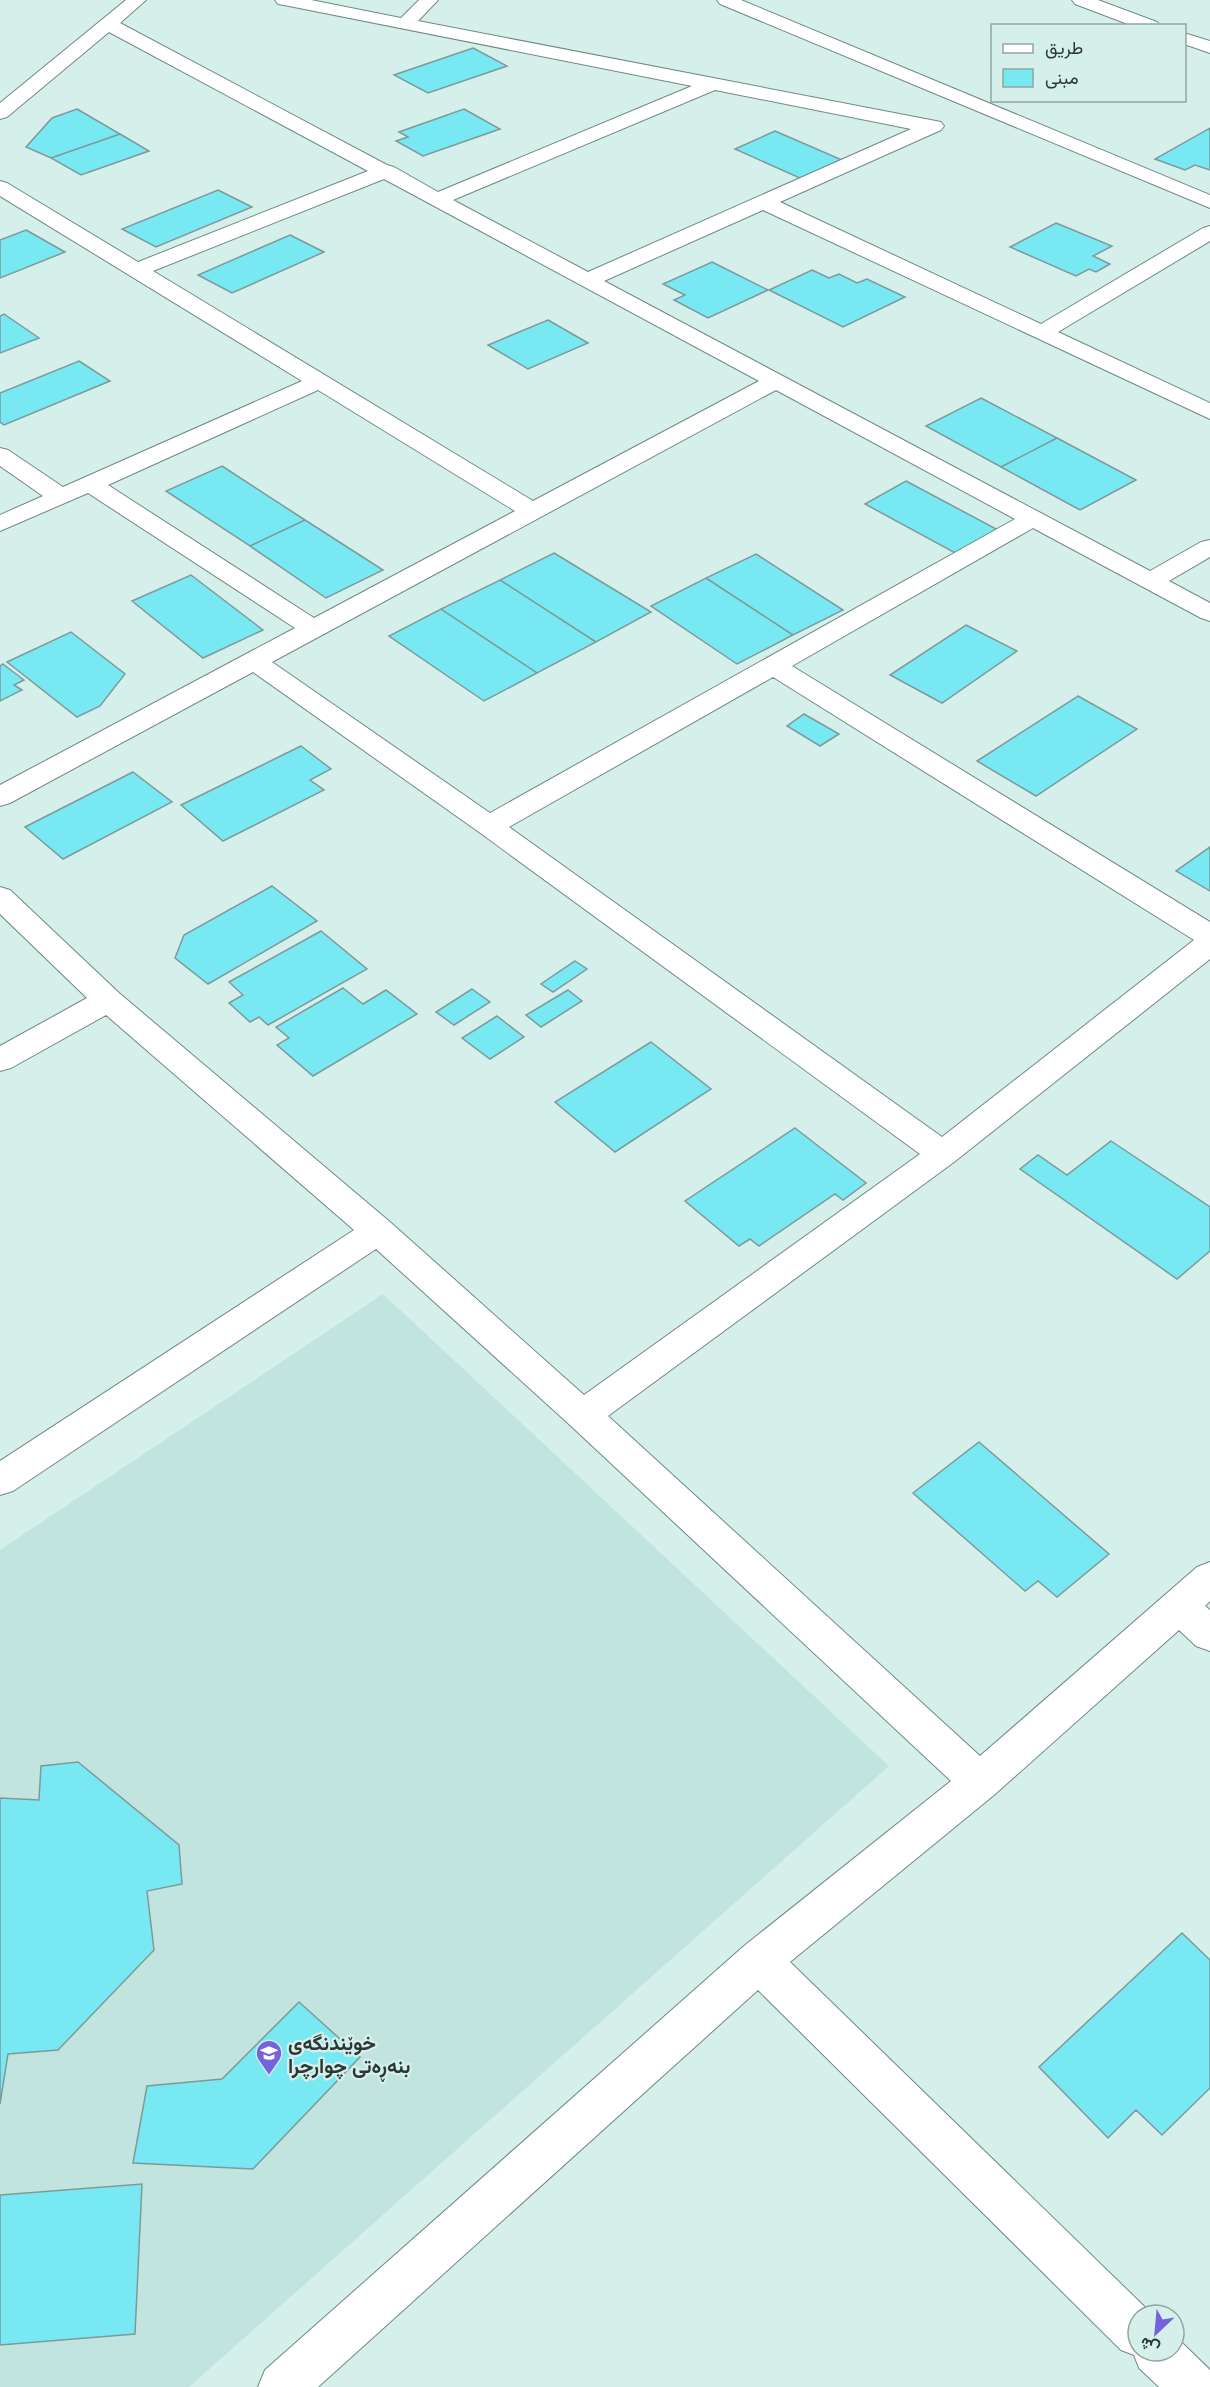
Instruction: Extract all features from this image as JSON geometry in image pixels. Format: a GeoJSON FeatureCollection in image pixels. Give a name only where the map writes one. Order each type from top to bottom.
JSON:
{"type":"FeatureCollection","features":[{"type":"Feature","properties":{"kind":"street"},"geometry":{"type":"LineString","coordinates":[[0,113],[137,0]]}},
{"type":"Feature","properties":{"kind":"street"},"geometry":{"type":"LineString","coordinates":[[284,0],[931,127]]}},
{"type":"Feature","properties":{"kind":"street"},"geometry":{"type":"LineString","coordinates":[[405,24],[429,0]]}},
{"type":"Feature","properties":{"kind":"street"},"geometry":{"type":"LineString","coordinates":[[1081,0],[1146,24]]}},
{"type":"Feature","properties":{"kind":"street"},"geometry":{"type":"LineString","coordinates":[[741,2],[978,106],[1210,202]]}},
{"type":"Feature","properties":{"kind":"street"},"geometry":{"type":"LineString","coordinates":[[108,24],[387,171],[1210,613]]}},
{"type":"Feature","properties":{"kind":"street"},"geometry":{"type":"LineString","coordinates":[[1186,38],[1210,47]]}},
{"type":"Feature","properties":{"kind":"street"},"geometry":{"type":"LineString","coordinates":[[439,199],[713,84]]}},
{"type":"Feature","properties":{"kind":"street"},"geometry":{"type":"LineString","coordinates":[[588,280],[978,106]]}},
{"type":"Feature","properties":{"kind":"street"},"geometry":{"type":"LineString","coordinates":[[136,270],[387,171]]}},
{"type":"Feature","properties":{"kind":"street"},"geometry":{"type":"LineString","coordinates":[[0,187],[533,511]]}},
{"type":"Feature","properties":{"kind":"street"},"geometry":{"type":"LineString","coordinates":[[763,202],[1210,412]]}},
{"type":"Feature","properties":{"kind":"street"},"geometry":{"type":"LineString","coordinates":[[1042,333],[1210,232]]}},
{"type":"Feature","properties":{"kind":"street"},"geometry":{"type":"LineString","coordinates":[[0,798],[777,380]]}},
{"type":"Feature","properties":{"kind":"street"},"geometry":{"type":"LineString","coordinates":[[0,524],[318,382]]}},
{"type":"Feature","properties":{"kind":"street"},"geometry":{"type":"LineString","coordinates":[[0,455],[61,497]]}},
{"type":"Feature","properties":{"kind":"street"},"geometry":{"type":"LineString","coordinates":[[90,484],[314,628]]}},
{"type":"Feature","properties":{"kind":"street"},"geometry":{"type":"LineString","coordinates":[[489,826],[1034,518]]}},
{"type":"Feature","properties":{"kind":"street"},"geometry":{"type":"LineString","coordinates":[[1151,581],[1210,547]]}},
{"type":"Feature","properties":{"kind":"street"},"geometry":{"type":"LineString","coordinates":[[254,661],[489,826],[943,1154]]}},
{"type":"Feature","properties":{"kind":"street"},"geometry":{"type":"LineString","coordinates":[[774,666],[1210,936]]}},
{"type":"Feature","properties":{"kind":"street"},"geometry":{"type":"LineString","coordinates":[[0,897],[108,1000],[378,1231],[583,1414],[980,1782]]}},
{"type":"Feature","properties":{"kind":"street"},"geometry":{"type":"LineString","coordinates":[[583,1414],[943,1154],[1210,943]]}},
{"type":"Feature","properties":{"kind":"street"},"geometry":{"type":"LineString","coordinates":[[0,1060],[108,1000]]}},
{"type":"Feature","properties":{"kind":"street"},"geometry":{"type":"LineString","coordinates":[[0,1480],[378,1231]]}},
{"type":"Feature","properties":{"kind":"street"},"geometry":{"type":"LineString","coordinates":[[282,2387],[759,1961],[980,1782],[1210,1578]]}},
{"type":"Feature","properties":{"kind":"street"},"geometry":{"type":"LineString","coordinates":[[1179,1606],[1210,1634]]}},
{"type":"Feature","properties":{"kind":"street"},"geometry":{"type":"LineString","coordinates":[[759,1961],[1126,2321]]}},
{"type":"Feature","properties":{"kind":"street"},"geometry":{"type":"LineString","coordinates":[[1168,2363],[1193,2387]]}},
{"type":"Feature","properties":{"kind":"shaded area","name":"خوێندنگەی بنەڕەتی چوارچرا"},"geometry":{"type":"Polygon","coordinates":[[[383,1294],[889,1766],[189,2387],[0,2387],[0,1550],[383,1294]]]}},
{"type":"Feature","properties":{"kind":"building"},"geometry":{"type":"Polygon","coordinates":[[[473,48],[507,66],[428,93],[394,75],[473,48]]]}},
{"type":"Feature","properties":{"kind":"building"},"geometry":{"type":"Polygon","coordinates":[[[77,109],[120,134],[51,158],[26,147],[52,118],[77,109]]]}},
{"type":"Feature","properties":{"kind":"building"},"geometry":{"type":"Polygon","coordinates":[[[464,109],[500,129],[423,156],[396,141],[408,137],[399,132],[464,109]]]}},
{"type":"Feature","properties":{"kind":"building"},"geometry":{"type":"Polygon","coordinates":[[[1210,128],[1210,170],[1195,165],[1185,170],[1155,159],[1210,128]]]}},
{"type":"Feature","properties":{"kind":"building"},"geometry":{"type":"Polygon","coordinates":[[[775,131],[842,160],[802,179],[735,149],[775,131]]]}},
{"type":"Feature","properties":{"kind":"building"},"geometry":{"type":"Polygon","coordinates":[[[120,134],[149,151],[81,175],[51,158],[120,134]]]}},
{"type":"Feature","properties":{"kind":"building"},"geometry":{"type":"Polygon","coordinates":[[[218,190],[252,207],[156,247],[122,229],[218,190]]]}},
{"type":"Feature","properties":{"kind":"building"},"geometry":{"type":"Polygon","coordinates":[[[1056,223],[1112,246],[1093,256],[1110,264],[1096,272],[1089,269],[1076,276],[1010,247],[1056,223]]]}},
{"type":"Feature","properties":{"kind":"building"},"geometry":{"type":"Polygon","coordinates":[[[26,230],[65,252],[0,278],[0,240],[26,230]]]}},
{"type":"Feature","properties":{"kind":"building"},"geometry":{"type":"Polygon","coordinates":[[[290,235],[324,252],[232,293],[198,275],[290,235]]]}},
{"type":"Feature","properties":{"kind":"building"},"geometry":{"type":"Polygon","coordinates":[[[712,262],[768,290],[708,318],[674,300],[685,295],[663,284],[712,262]]]}},
{"type":"Feature","properties":{"kind":"building"},"geometry":{"type":"Polygon","coordinates":[[[812,270],[829,278],[839,274],[857,283],[867,279],[905,297],[843,327],[769,290],[812,270]]]}},
{"type":"Feature","properties":{"kind":"building"},"geometry":{"type":"Polygon","coordinates":[[[4,314],[39,338],[0,353],[0,316],[4,314]]]}},
{"type":"Feature","properties":{"kind":"building"},"geometry":{"type":"Polygon","coordinates":[[[548,320],[588,343],[528,369],[488,345],[548,320]]]}},
{"type":"Feature","properties":{"kind":"building"},"geometry":{"type":"Polygon","coordinates":[[[79,361],[110,381],[4,425],[0,422],[0,393],[79,361]]]}},
{"type":"Feature","properties":{"kind":"building"},"geometry":{"type":"Polygon","coordinates":[[[981,398],[1057,438],[1001,467],[926,426],[981,398]]]}},
{"type":"Feature","properties":{"kind":"building"},"geometry":{"type":"Polygon","coordinates":[[[1057,438],[1136,480],[1080,510],[1001,467],[1057,438]]]}},
{"type":"Feature","properties":{"kind":"building"},"geometry":{"type":"Polygon","coordinates":[[[222,466],[305,520],[250,546],[166,491],[222,466]]]}},
{"type":"Feature","properties":{"kind":"building"},"geometry":{"type":"Polygon","coordinates":[[[906,481],[998,530],[957,554],[865,504],[906,481]]]}},
{"type":"Feature","properties":{"kind":"building"},"geometry":{"type":"Polygon","coordinates":[[[305,520],[383,570],[326,598],[250,546],[305,520]]]}},
{"type":"Feature","properties":{"kind":"building"},"geometry":{"type":"Polygon","coordinates":[[[554,553],[651,612],[596,642],[500,580],[554,553]]]}},
{"type":"Feature","properties":{"kind":"building"},"geometry":{"type":"Polygon","coordinates":[[[756,554],[843,610],[793,635],[706,578],[756,554]]]}},
{"type":"Feature","properties":{"kind":"building"},"geometry":{"type":"Polygon","coordinates":[[[191,575],[263,630],[203,658],[132,601],[191,575]]]}},
{"type":"Feature","properties":{"kind":"building"},"geometry":{"type":"Polygon","coordinates":[[[706,578],[793,635],[737,664],[651,606],[706,578]]]}},
{"type":"Feature","properties":{"kind":"building"},"geometry":{"type":"Polygon","coordinates":[[[500,580],[596,642],[537,673],[441,609],[500,580]]]}},
{"type":"Feature","properties":{"kind":"building"},"geometry":{"type":"Polygon","coordinates":[[[441,609],[537,673],[484,701],[389,636],[441,609]]]}},
{"type":"Feature","properties":{"kind":"building"},"geometry":{"type":"Polygon","coordinates":[[[966,625],[1017,651],[942,703],[890,675],[966,625]]]}},
{"type":"Feature","properties":{"kind":"building"},"geometry":{"type":"Polygon","coordinates":[[[71,632],[125,674],[100,706],[77,717],[7,662],[71,632]]]}},
{"type":"Feature","properties":{"kind":"building"},"geometry":{"type":"Polygon","coordinates":[[[3,664],[24,680],[14,685],[22,690],[0,701],[0,666],[3,664]]]}},
{"type":"Feature","properties":{"kind":"building"},"geometry":{"type":"Polygon","coordinates":[[[1078,696],[1137,729],[1036,796],[977,761],[1078,696]]]}},
{"type":"Feature","properties":{"kind":"building"},"geometry":{"type":"Polygon","coordinates":[[[804,714],[839,734],[820,746],[787,726],[804,714]]]}},
{"type":"Feature","properties":{"kind":"building"},"geometry":{"type":"Polygon","coordinates":[[[301,746],[331,769],[310,780],[324,790],[223,841],[181,805],[301,746]]]}},
{"type":"Feature","properties":{"kind":"building"},"geometry":{"type":"Polygon","coordinates":[[[133,772],[172,802],[63,859],[25,827],[133,772]]]}},
{"type":"Feature","properties":{"kind":"building"},"geometry":{"type":"Polygon","coordinates":[[[1210,847],[1210,891],[1176,871],[1210,847]]]}},
{"type":"Feature","properties":{"kind":"building"},"geometry":{"type":"Polygon","coordinates":[[[272,886],[317,921],[208,984],[175,958],[184,935],[272,886]]]}},
{"type":"Feature","properties":{"kind":"building"},"geometry":{"type":"Polygon","coordinates":[[[321,931],[367,969],[268,1025],[259,1017],[250,1022],[229,1003],[243,995],[229,982],[321,931]]]}},
{"type":"Feature","properties":{"kind":"building"},"geometry":{"type":"Polygon","coordinates":[[[575,961],[587,969],[553,992],[541,984],[575,961]]]}},
{"type":"Feature","properties":{"kind":"building"},"geometry":{"type":"Polygon","coordinates":[[[343,988],[363,1004],[386,990],[417,1014],[313,1076],[277,1045],[289,1038],[276,1027],[343,988]]]}},
{"type":"Feature","properties":{"kind":"building"},"geometry":{"type":"Polygon","coordinates":[[[472,989],[490,1002],[454,1025],[436,1012],[472,989]]]}},
{"type":"Feature","properties":{"kind":"building"},"geometry":{"type":"Polygon","coordinates":[[[568,990],[582,1001],[541,1027],[526,1015],[568,990]]]}},
{"type":"Feature","properties":{"kind":"building"},"geometry":{"type":"Polygon","coordinates":[[[497,1016],[524,1037],[490,1059],[462,1038],[497,1016]]]}},
{"type":"Feature","properties":{"kind":"building"},"geometry":{"type":"Polygon","coordinates":[[[651,1042],[711,1089],[615,1152],[555,1102],[651,1042]]]}},
{"type":"Feature","properties":{"kind":"building"},"geometry":{"type":"Polygon","coordinates":[[[795,1128],[866,1183],[843,1200],[835,1194],[759,1246],[750,1239],[739,1246],[685,1201],[795,1128]]]}},
{"type":"Feature","properties":{"kind":"building"},"geometry":{"type":"Polygon","coordinates":[[[1111,1141],[1210,1207],[1210,1251],[1177,1279],[1020,1169],[1038,1155],[1067,1175],[1111,1141]]]}},
{"type":"Feature","properties":{"kind":"building"},"geometry":{"type":"Polygon","coordinates":[[[979,1442],[1109,1554],[1057,1597],[1038,1581],[1025,1591],[913,1493],[979,1442]]]}},
{"type":"Feature","properties":{"kind":"building"},"geometry":{"type":"Polygon","coordinates":[[[78,1762],[179,1845],[182,1884],[147,1891],[154,1950],[58,2050],[8,2054],[0,2104],[0,1798],[39,1800],[41,1766],[78,1762]]]}},
{"type":"Feature","properties":{"kind":"building"},"geometry":{"type":"Polygon","coordinates":[[[1182,1933],[1210,1960],[1210,2088],[1162,2135],[1136,2110],[1108,2138],[1039,2067],[1182,1933]]]}},
{"type":"Feature","properties":{"kind":"building"},"geometry":{"type":"Polygon","coordinates":[[[299,2002],[360,2057],[253,2169],[133,2163],[147,2086],[222,2079],[299,2002]]]}},
{"type":"Feature","properties":{"kind":"building"},"geometry":{"type":"Polygon","coordinates":[[[142,2184],[135,2334],[0,2345],[0,2195],[142,2184]]]}},
{"type":"Feature","properties":{"kind":"place","name":"خوێندنگەی بنەڕەتی چوارچرا"},"geometry":{"type":"Point","coordinates":[269,2076]}}]}
